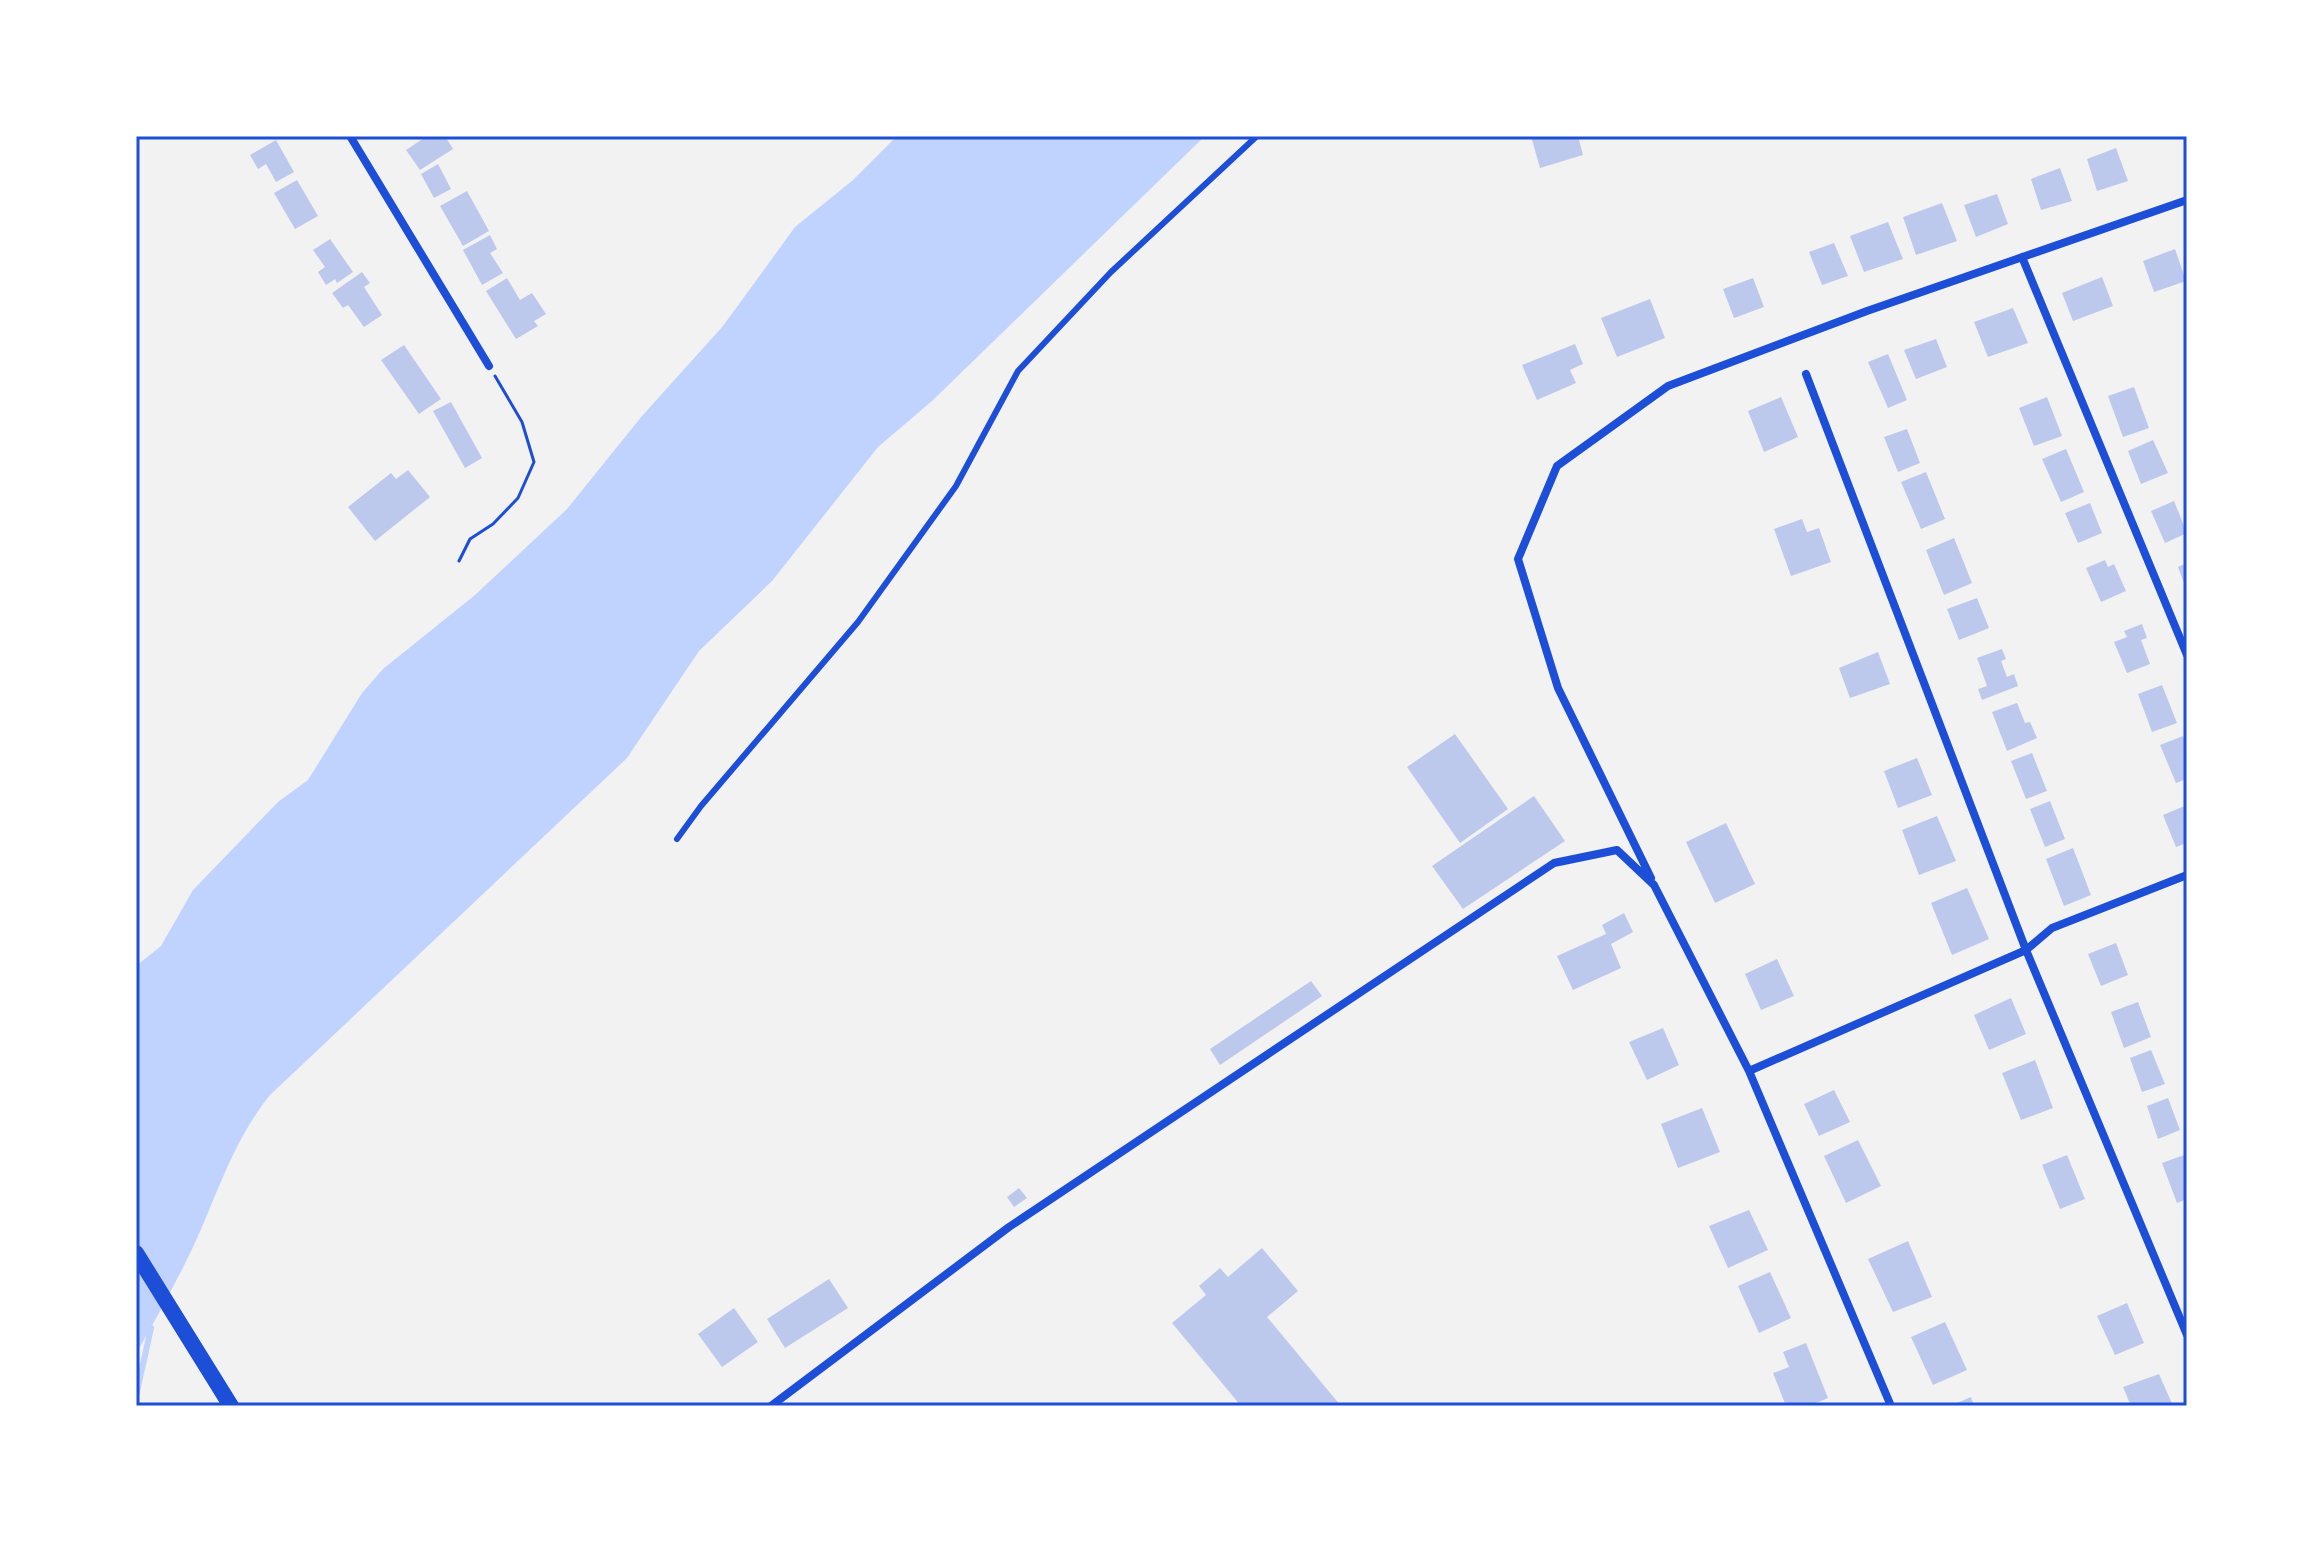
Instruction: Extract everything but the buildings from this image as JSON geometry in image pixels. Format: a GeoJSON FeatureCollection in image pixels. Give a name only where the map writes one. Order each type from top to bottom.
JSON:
{"type":"FeatureCollection","features":[{"type":"Feature","properties":{"kind":"main road"},"geometry":{"type":"LineString","coordinates":[[136,1253],[231,1406]]}},
{"type":"Feature","properties":{"kind":"street"},"geometry":{"type":"LineString","coordinates":[[350,136],[489,366]]}},
{"type":"Feature","properties":{"kind":"street"},"geometry":{"type":"LineString","coordinates":[[1891,1406],[1749,1071],[1558,688],[1518,559],[1557,466],[1668,386],[2187,200]]}},
{"type":"Feature","properties":{"kind":"street"},"geometry":{"type":"LineString","coordinates":[[2022,257],[2187,655]]}},
{"type":"Feature","properties":{"kind":"street"},"geometry":{"type":"LineString","coordinates":[[1806,374],[2026,950],[2187,1335]]}},
{"type":"Feature","properties":{"kind":"street"},"geometry":{"type":"LineString","coordinates":[[771,1406],[1009,1227],[1554,863],[1617,850],[1654,885]]}},
{"type":"Feature","properties":{"kind":"street"},"geometry":{"type":"LineString","coordinates":[[1749,1071],[2026,950],[2052,928],[2187,875]]}},
{"type":"Feature","properties":{"kind":"lane"},"geometry":{"type":"LineString","coordinates":[[677,839],[701,806],[858,622],[956,486],[1018,371],[1111,272],[1257,136]]}},
{"type":"Feature","properties":{"kind":"path"},"geometry":{"type":"LineString","coordinates":[[459,561],[470,539],[493,524],[518,498],[534,462],[522,422],[489,366]]}},
{"type":"Feature","properties":{"kind":"water"},"geometry":{"type":"Polygon","coordinates":[[[897,136],[1205,136],[932,401],[878,447],[772,581],[699,651],[627,758],[269,1096],[239,1143],[187,1260],[136,1354],[136,966],[161,946],[193,890],[278,802],[308,780],[362,693],[383,669],[475,595],[567,509],[642,416],[723,326],[795,227],[853,180],[897,136]]]}},
{"type":"Feature","properties":{"kind":"waterway"},"geometry":{"type":"LineString","coordinates":[[136,1396],[151,1328]]}}]}
